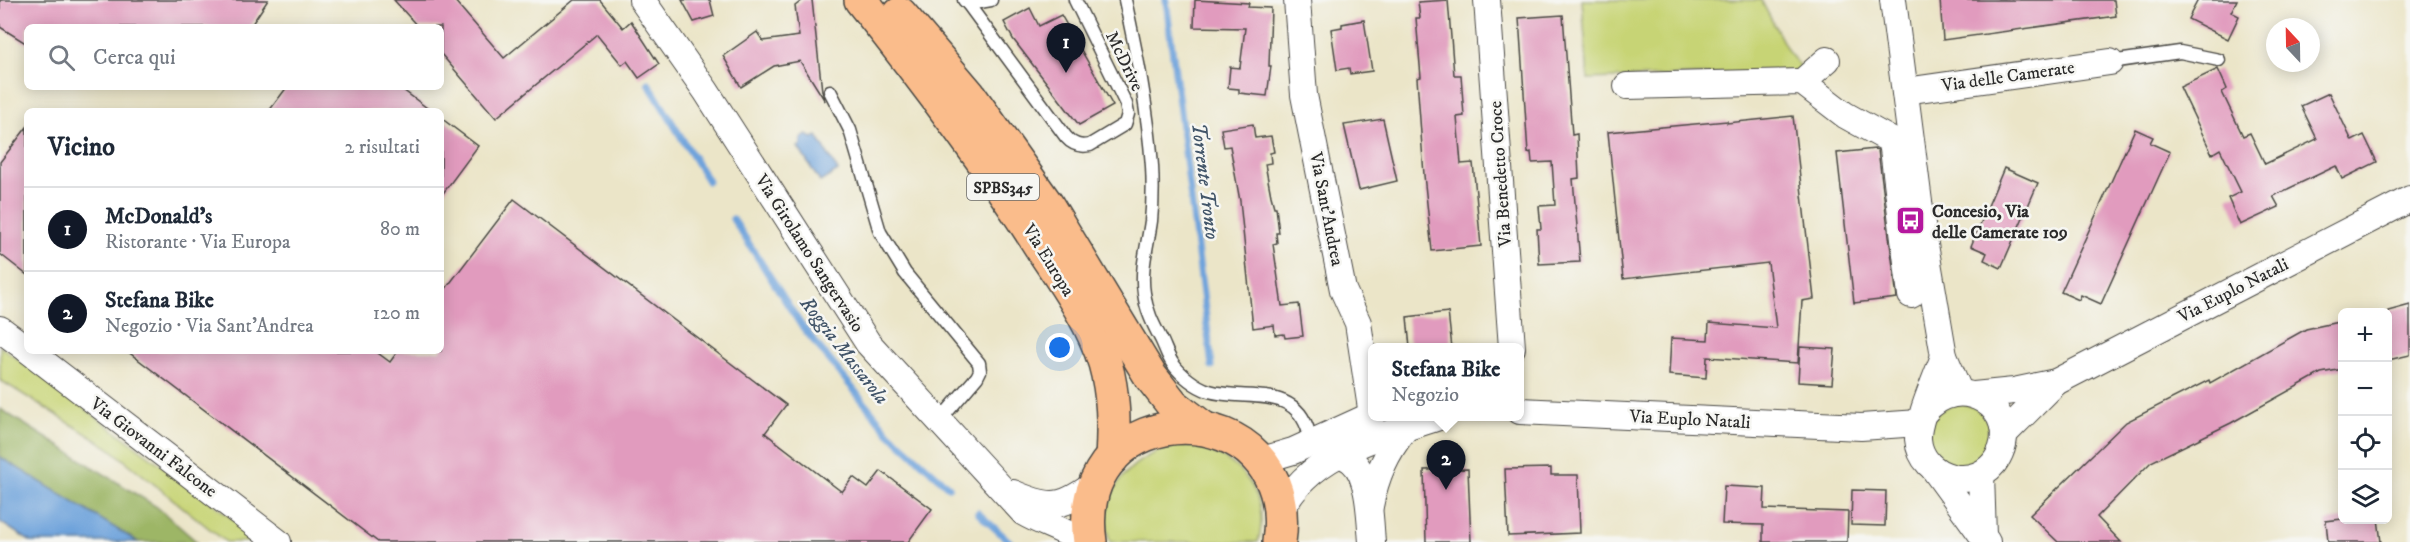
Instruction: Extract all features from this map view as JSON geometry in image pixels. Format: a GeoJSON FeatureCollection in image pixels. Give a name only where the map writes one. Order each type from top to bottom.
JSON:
{"type":"FeatureCollection","features":[{"type":"Feature","properties":{"kind":"main road","name":"Via Europa"},"geometry":{"type":"LineString","coordinates":[[861,0],[931,87],[995,175],[1077,304],[1097,344],[1112,393],[1104,471]]}},
{"type":"Feature","properties":{"kind":"main road","name":"Via Europa"},"geometry":{"type":"LineString","coordinates":[[888,0],[969,94],[1047,205],[1150,377],[1173,405],[1202,427],[1234,439],[1259,460],[1274,484],[1280,526]]}},
{"type":"Feature","properties":{"kind":"main road","name":"Via Europa"},"geometry":{"type":"LineString","coordinates":[[1090,542],[1089,505],[1104,471],[1124,447],[1153,431],[1169,427],[1202,427]]}},
{"type":"Feature","properties":{"kind":"street","name":"Via Girolamo Sangervasio"},"geometry":{"type":"LineString","coordinates":[[642,0],[706,91],[868,342],[1024,513],[1068,532],[1082,542]]}},
{"type":"Feature","properties":{"kind":"street","name":"Via Sant'Andrea"},"geometry":{"type":"LineString","coordinates":[[1297,0],[1304,95],[1343,290],[1358,323],[1368,389]]}},
{"type":"Feature","properties":{"kind":"street","name":"Via Benedetto Croce"},"geometry":{"type":"LineString","coordinates":[[1488,0],[1512,343]]}},
{"type":"Feature","properties":{"kind":"street"},"geometry":{"type":"LineString","coordinates":[[1893,0],[1897,90],[1944,356],[1967,394]]}},
{"type":"Feature","properties":{"kind":"street"},"geometry":{"type":"LineString","coordinates":[[1802,82],[1827,60]]}},
{"type":"Feature","properties":{"kind":"street","name":"Via delle Camerate"},"geometry":{"type":"LineString","coordinates":[[1897,90],[2110,62]]}},
{"type":"Feature","properties":{"kind":"street"},"geometry":{"type":"LineString","coordinates":[[1627,86],[1802,82],[1845,115],[1892,141],[1911,295]]}},
{"type":"Feature","properties":{"kind":"street","name":"Via Euplo Natali"},"geometry":{"type":"LineString","coordinates":[[1967,394],[2014,391],[2056,382],[2410,199]]}},
{"type":"Feature","properties":{"kind":"street","name":"Via Giovanni Falcone"},"geometry":{"type":"LineString","coordinates":[[0,329],[24,347]]}},
{"type":"Feature","properties":{"kind":"street","name":"Via Giovanni Falcone"},"geometry":{"type":"LineString","coordinates":[[33,354],[278,542]]}},
{"type":"Feature","properties":{"kind":"street"},"geometry":{"type":"LineString","coordinates":[[1944,356],[1918,435],[1928,463],[1985,539]]}},
{"type":"Feature","properties":{"kind":"street","name":"Via Euplo Natali"},"geometry":{"type":"LineString","coordinates":[[2004,434],[2056,382]]}},
{"type":"Feature","properties":{"kind":"street"},"geometry":{"type":"LineString","coordinates":[[1922,418],[1939,398],[1967,394],[1989,403],[2000,417],[2004,434],[1998,457],[1991,467],[1981,474],[1962,479],[1942,475],[1928,463]]}},
{"type":"Feature","properties":{"kind":"street","name":"Via Euplo Natali"},"geometry":{"type":"LineString","coordinates":[[1524,411],[1861,427],[1922,418]]}},
{"type":"Feature","properties":{"kind":"street"},"geometry":{"type":"LineString","coordinates":[[1259,460],[1293,451],[1368,417]]}},
{"type":"Feature","properties":{"kind":"street"},"geometry":{"type":"LineString","coordinates":[[1280,526],[1290,493],[1304,477],[1321,464],[1340,454],[1430,421]]}},
{"type":"Feature","properties":{"kind":"street","name":"Via Euplo Natali"},"geometry":{"type":"LineString","coordinates":[[1861,427],[1928,463]]}},
{"type":"Feature","properties":{"kind":"street"},"geometry":{"type":"LineString","coordinates":[[1370,506],[1381,465],[1405,429]]}},
{"type":"Feature","properties":{"kind":"street"},"geometry":{"type":"LineString","coordinates":[[1340,454],[1353,461],[1360,472],[1370,506],[1372,542]]}},
{"type":"Feature","properties":{"kind":"street","name":"Via Girolamo Sangervasio"},"geometry":{"type":"LineString","coordinates":[[1002,488],[1050,505],[1074,499],[1104,471]]}},
{"type":"Feature","properties":{"kind":"street"},"geometry":{"type":"LineString","coordinates":[[1981,474],[1985,539]]}},
{"type":"Feature","properties":{"kind":"lane"},"geometry":{"type":"LineString","coordinates":[[966,2],[991,0]]}},
{"type":"Feature","properties":{"kind":"lane","name":"McDrive"},"geometry":{"type":"LineString","coordinates":[[966,2],[1066,137],[1076,145],[1083,146],[1090,145],[1125,124],[1128,114],[1126,104],[1075,0]]}},
{"type":"Feature","properties":{"kind":"lane"},"geometry":{"type":"LineString","coordinates":[[1125,0],[1144,92],[1152,164],[1151,220],[1144,266],[1143,291],[1149,314],[1173,364],[1189,380],[1206,391],[1273,397],[1284,400],[1294,408],[1305,421],[1309,433],[1293,451]]}},
{"type":"Feature","properties":{"kind":"lane"},"geometry":{"type":"LineString","coordinates":[[2110,62],[2180,52],[2219,60]]}},
{"type":"Feature","properties":{"kind":"lane"},"geometry":{"type":"LineString","coordinates":[[830,91],[850,130],[880,232],[905,273],[979,363],[980,371],[976,377],[940,420]]}},
{"type":"Feature","properties":{"kind":"green space"},"geometry":{"type":"Polygon","coordinates":[[[1582,0],[1761,0],[1789,53],[1805,71],[1588,79],[1582,0]]]}},
{"type":"Feature","properties":{"kind":"green space"},"geometry":{"type":"Polygon","coordinates":[[[0,346],[262,542],[226,542],[108,447],[0,380],[0,346]]]}},
{"type":"Feature","properties":{"kind":"green space"},"geometry":{"type":"Polygon","coordinates":[[[1960,404],[1982,413],[1991,435],[1982,457],[1960,466],[1938,457],[1929,435],[1938,413],[1960,404]]]}},
{"type":"Feature","properties":{"kind":"green space"},"geometry":{"type":"Polygon","coordinates":[[[0,409],[157,507],[197,542],[138,542],[0,457],[0,409]]]}},
{"type":"Feature","properties":{"kind":"green space"},"geometry":{"type":"Polygon","coordinates":[[[1183,445],[1201,448],[1218,455],[1244,476],[1254,490],[1260,505],[1261,523],[1258,542],[1110,542],[1107,523],[1108,506],[1114,490],[1123,477],[1149,456],[1183,445]]]}},
{"type":"Feature","properties":{"kind":"water"},"geometry":{"type":"Polygon","coordinates":[[[806,135],[813,138],[817,136],[838,171],[820,182],[798,147],[801,145],[801,139],[806,135]]]}},
{"type":"Feature","properties":{"kind":"water"},"geometry":{"type":"Polygon","coordinates":[[[0,457],[138,542],[31,542],[0,522],[0,457]]]}},
{"type":"Feature","properties":{"kind":"building"},"geometry":{"type":"Polygon","coordinates":[[[0,0],[268,0],[252,24],[24,24],[24,42],[0,27],[0,0]]]}},
{"type":"Feature","properties":{"kind":"building"},"geometry":{"type":"Polygon","coordinates":[[[394,0],[454,0],[504,58],[574,0],[600,0],[623,28],[631,21],[659,64],[639,78],[627,61],[622,65],[597,34],[496,118],[444,57],[444,24],[415,24],[394,0]]]}},
{"type":"Feature","properties":{"kind":"building"},"geometry":{"type":"Polygon","coordinates":[[[682,0],[710,0],[714,16],[694,22],[682,0]]]}},
{"type":"Feature","properties":{"kind":"building"},"geometry":{"type":"Polygon","coordinates":[[[803,0],[812,0],[825,101],[800,61],[774,66],[741,87],[723,56],[757,32],[763,41],[799,36],[795,6],[803,0]]]}},
{"type":"Feature","properties":{"kind":"building"},"geometry":{"type":"Polygon","coordinates":[[[1195,0],[1249,3],[1248,7],[1271,8],[1269,66],[1271,66],[1267,96],[1239,93],[1239,89],[1228,88],[1230,67],[1240,68],[1245,28],[1194,27],[1195,0]]]}},
{"type":"Feature","properties":{"kind":"building"},"geometry":{"type":"Polygon","coordinates":[[[1448,0],[1454,75],[1461,75],[1464,116],[1457,117],[1461,164],[1473,163],[1481,246],[1432,251],[1417,78],[1421,77],[1416,18],[1420,18],[1418,2],[1448,0]]]}},
{"type":"Feature","properties":{"kind":"building"},"geometry":{"type":"Polygon","coordinates":[[[1940,0],[2114,0],[2116,16],[1943,40],[1940,0]]]}},
{"type":"Feature","properties":{"kind":"building"},"geometry":{"type":"Polygon","coordinates":[[[2198,0],[2237,0],[2231,12],[2239,16],[2228,39],[2188,19],[2198,0]]]}},
{"type":"Feature","properties":{"kind":"building"},"geometry":{"type":"Polygon","coordinates":[[[1030,8],[1039,26],[1061,15],[1113,106],[1079,125],[1013,39],[1004,22],[1030,8]]]}},
{"type":"Feature","properties":{"kind":"building"},"geometry":{"type":"Polygon","coordinates":[[[1563,15],[1572,135],[1577,134],[1579,178],[1573,179],[1580,262],[1539,264],[1537,229],[1541,229],[1539,206],[1555,205],[1552,162],[1532,163],[1531,152],[1528,153],[1519,18],[1563,15]]]}},
{"type":"Feature","properties":{"kind":"building"},"geometry":{"type":"Polygon","coordinates":[[[1364,20],[1372,71],[1350,74],[1349,68],[1337,70],[1331,29],[1342,27],[1342,24],[1364,20]]]}},
{"type":"Feature","properties":{"kind":"building"},"geometry":{"type":"Polygon","coordinates":[[[2218,69],[2227,89],[2222,92],[2243,136],[2250,133],[2265,164],[2317,139],[2301,106],[2329,93],[2352,141],[2364,135],[2377,162],[2342,179],[2336,166],[2273,196],[2279,207],[2240,225],[2228,198],[2241,192],[2220,149],[2212,154],[2180,87],[2218,69]]]}},
{"type":"Feature","properties":{"kind":"building"},"geometry":{"type":"Polygon","coordinates":[[[285,90],[403,90],[427,108],[271,108],[285,90]]]}},
{"type":"Feature","properties":{"kind":"building"},"geometry":{"type":"Polygon","coordinates":[[[1793,116],[1814,299],[1802,301],[1798,363],[1707,357],[1706,378],[1669,375],[1671,338],[1708,340],[1709,323],[1776,328],[1768,263],[1623,279],[1608,132],[1793,116]]]}},
{"type":"Feature","properties":{"kind":"building"},"geometry":{"type":"Polygon","coordinates":[[[1383,119],[1397,181],[1359,190],[1344,125],[1383,119]]]}},
{"type":"Feature","properties":{"kind":"building"},"geometry":{"type":"Polygon","coordinates":[[[444,120],[478,146],[444,192],[444,120]]]}},
{"type":"Feature","properties":{"kind":"building"},"geometry":{"type":"Polygon","coordinates":[[[1253,124],[1255,138],[1271,136],[1274,152],[1270,153],[1271,163],[1265,164],[1271,196],[1274,207],[1276,207],[1279,233],[1276,233],[1277,243],[1273,244],[1282,306],[1299,304],[1303,336],[1285,338],[1284,334],[1275,335],[1274,325],[1253,328],[1240,201],[1230,146],[1224,147],[1221,129],[1253,124]]]}},
{"type":"Feature","properties":{"kind":"building"},"geometry":{"type":"Polygon","coordinates":[[[2135,129],[2153,137],[2150,143],[2170,152],[2101,304],[2081,295],[2079,300],[2061,292],[2135,129]]]}},
{"type":"Feature","properties":{"kind":"building"},"geometry":{"type":"Polygon","coordinates":[[[24,131],[24,273],[0,254],[0,162],[24,131]]]}},
{"type":"Feature","properties":{"kind":"building"},"geometry":{"type":"Polygon","coordinates":[[[1878,150],[1897,298],[1854,303],[1837,153],[1878,150]]]}},
{"type":"Feature","properties":{"kind":"building"},"geometry":{"type":"Polygon","coordinates":[[[2004,168],[2038,183],[2001,268],[1984,260],[1987,253],[1971,246],[2004,168]]]}},
{"type":"Feature","properties":{"kind":"building"},"geometry":{"type":"Polygon","coordinates":[[[514,199],[786,405],[765,433],[842,492],[853,477],[868,488],[881,471],[932,509],[908,542],[378,542],[131,354],[379,354],[390,362],[396,354],[444,354],[444,291],[514,199]]]}},
{"type":"Feature","properties":{"kind":"building"},"geometry":{"type":"Polygon","coordinates":[[[2410,305],[2410,355],[2392,359],[2392,310],[2410,305]]]}},
{"type":"Feature","properties":{"kind":"building"},"geometry":{"type":"Polygon","coordinates":[[[1448,312],[1451,343],[1410,343],[1407,317],[1448,312]]]}},
{"type":"Feature","properties":{"kind":"building"},"geometry":{"type":"Polygon","coordinates":[[[2338,322],[2338,370],[2321,373],[2231,423],[2151,462],[2097,517],[2121,542],[2058,542],[2030,515],[2126,422],[2209,380],[2210,383],[2306,329],[2338,322]]]}},
{"type":"Feature","properties":{"kind":"building"},"geometry":{"type":"Polygon","coordinates":[[[1800,347],[1835,349],[1832,384],[1798,382],[1800,347]]]}},
{"type":"Feature","properties":{"kind":"building"},"geometry":{"type":"Polygon","coordinates":[[[1551,468],[1551,475],[1578,475],[1580,533],[1508,536],[1505,469],[1551,468]]]}},
{"type":"Feature","properties":{"kind":"building"},"geometry":{"type":"Polygon","coordinates":[[[1468,469],[1471,542],[1426,542],[1424,470],[1468,469]]]}},
{"type":"Feature","properties":{"kind":"building"},"geometry":{"type":"Polygon","coordinates":[[[1724,486],[1765,488],[1764,509],[1848,512],[1847,542],[1763,542],[1763,525],[1722,524],[1724,486]]]}},
{"type":"Feature","properties":{"kind":"building"},"geometry":{"type":"Polygon","coordinates":[[[1852,490],[1886,491],[1885,526],[1851,525],[1852,490]]]}},
{"type":"Feature","properties":{"kind":"building"},"geometry":{"type":"Polygon","coordinates":[[[2338,520],[2338,524],[2379,524],[2381,542],[2328,542],[2326,521],[2338,520]]]}},
{"type":"Feature","properties":{"kind":"waterway","name":"Torrente Tronto"},"geometry":{"type":"LineString","coordinates":[[1166,0],[1212,366]]}},
{"type":"Feature","properties":{"kind":"waterway","name":"Roggia Massarola"},"geometry":{"type":"LineString","coordinates":[[648,83],[708,181]]}},
{"type":"Feature","properties":{"kind":"waterway","name":"Roggia Massarola"},"geometry":{"type":"LineString","coordinates":[[733,219],[801,325],[889,433],[949,487]]}},
{"type":"Feature","properties":{"kind":"waterway","name":"Roggia Massarola"},"geometry":{"type":"LineString","coordinates":[[978,513],[1010,542]]}},
{"type":"Feature","properties":{"kind":"place","name":"McDonald's"},"geometry":{"type":"Point","coordinates":[1066,73]}},
{"type":"Feature","properties":{"kind":"place","name":"Concesio, Via delle Camerate 109"},"geometry":{"type":"Point","coordinates":[1911,221]}},
{"type":"Feature","properties":{"kind":"place","name":"Stefana Bike"},"geometry":{"type":"Point","coordinates":[1446,490]}}]}
